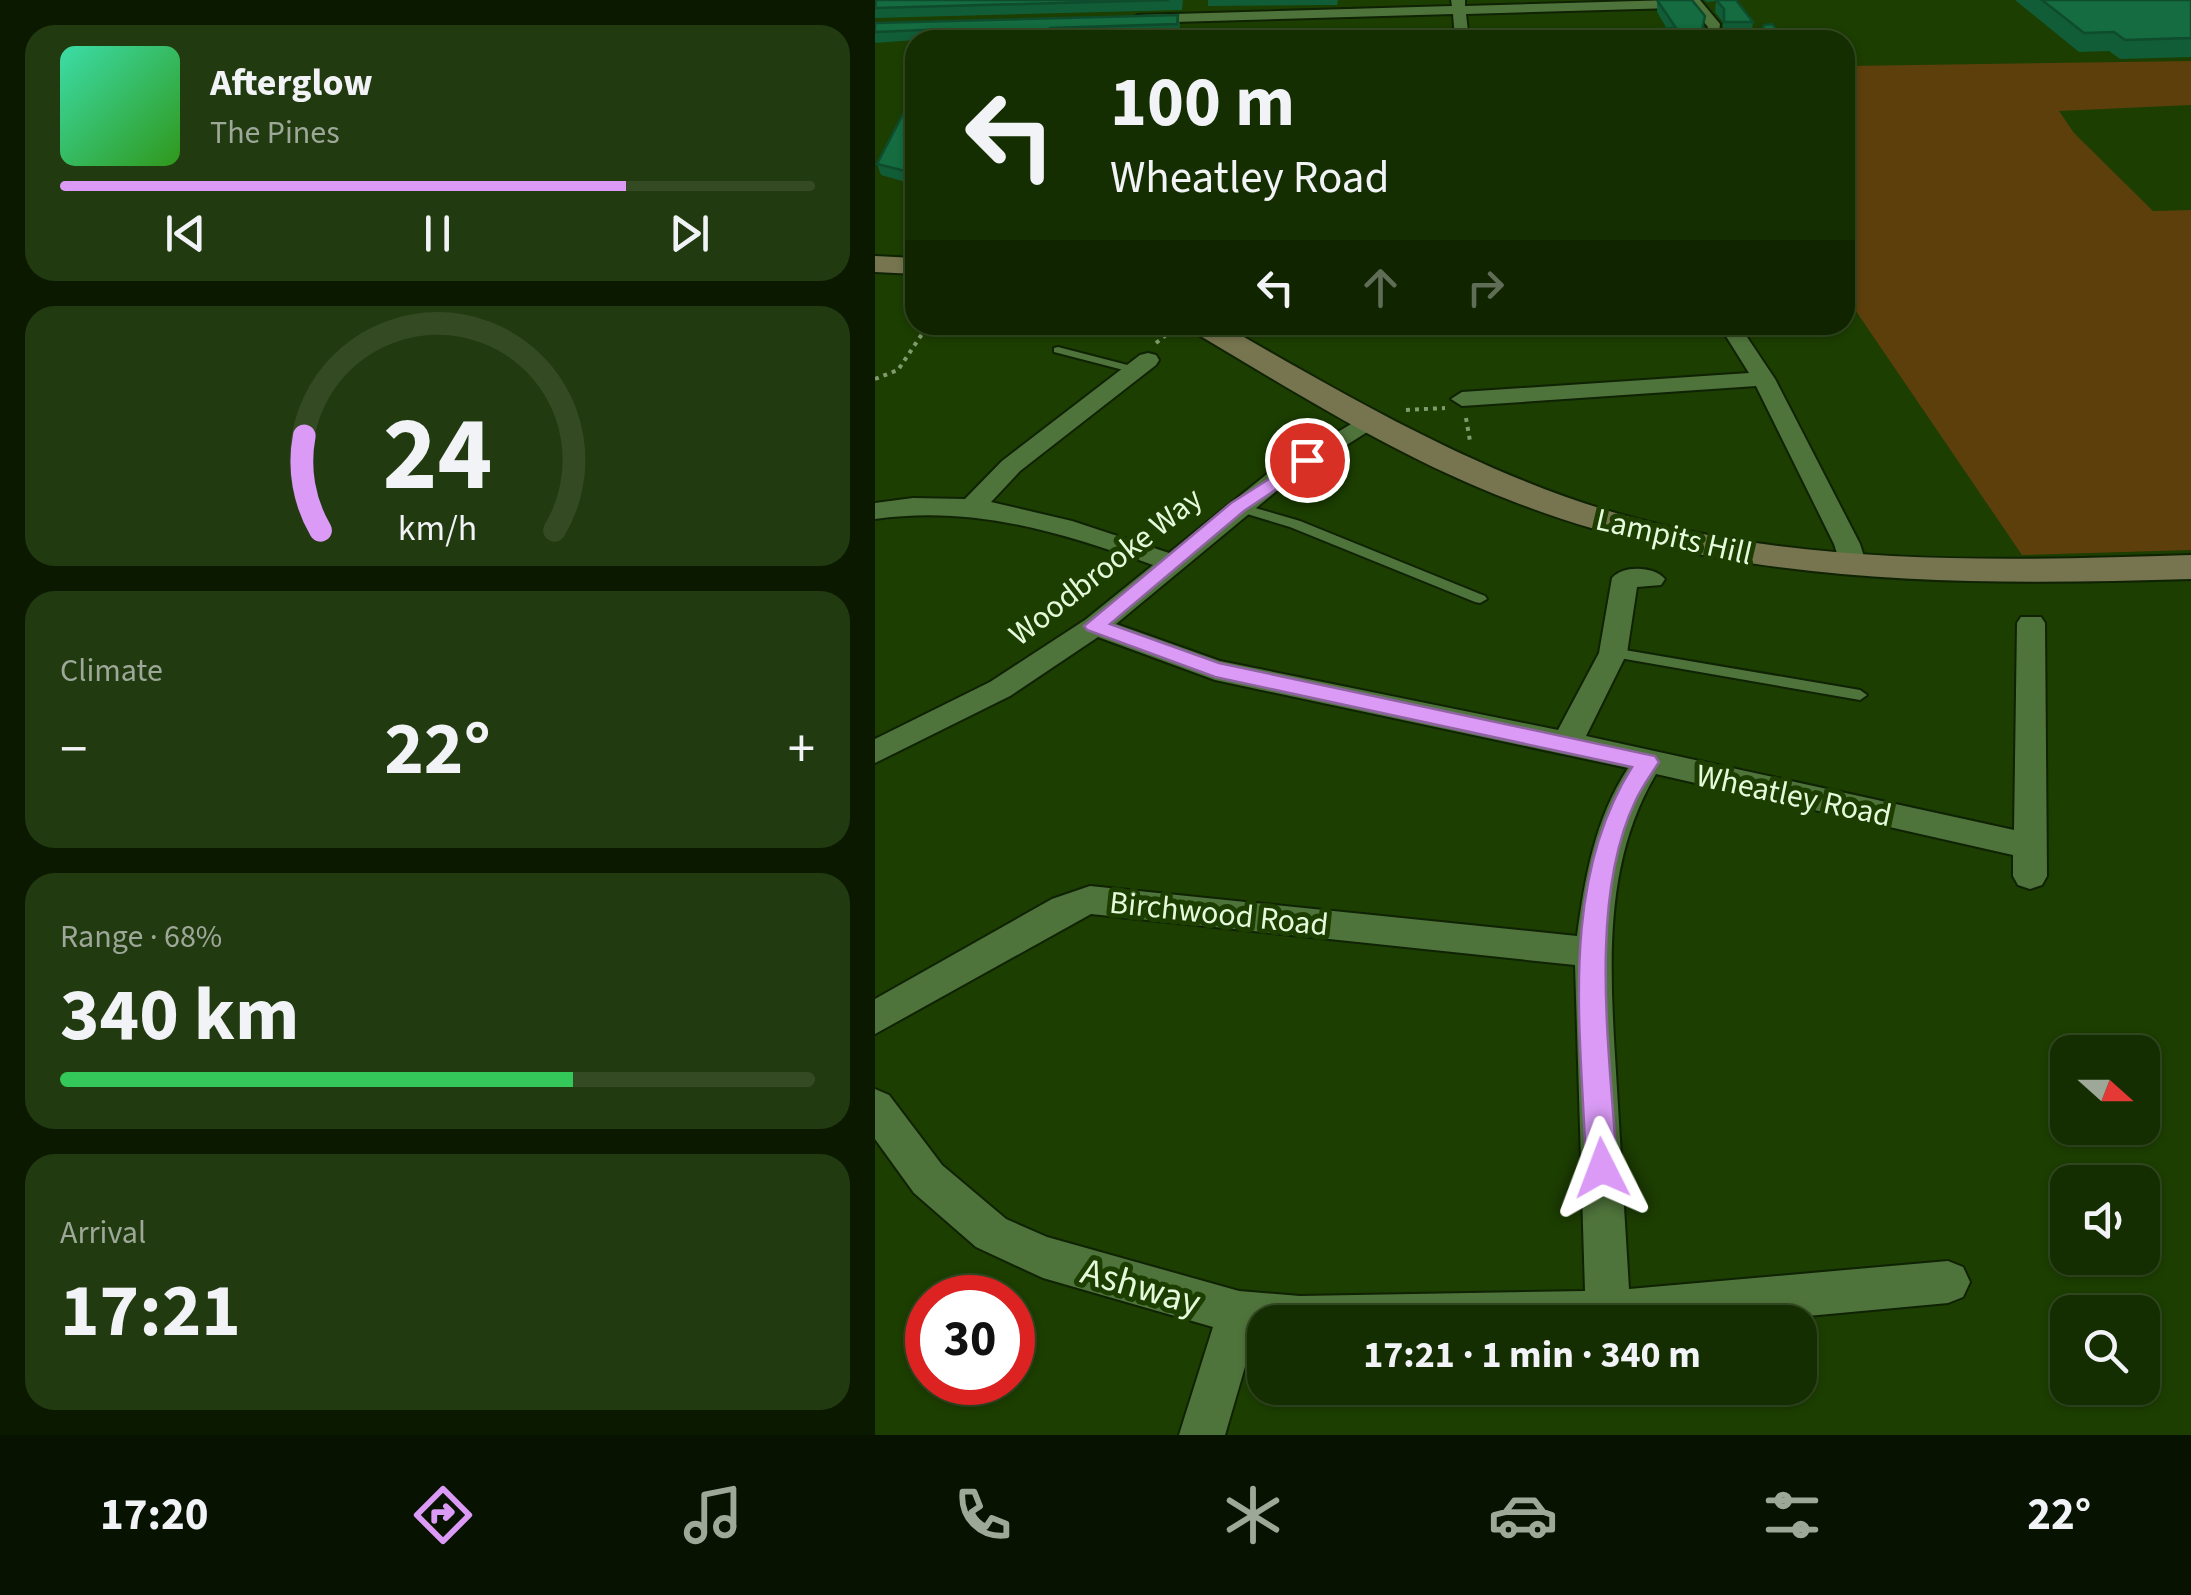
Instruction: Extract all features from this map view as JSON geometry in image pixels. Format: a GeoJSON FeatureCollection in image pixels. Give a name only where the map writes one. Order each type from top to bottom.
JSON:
{"type":"FeatureCollection","features":[{"type":"Feature","properties":{"kind":"main road"},"geometry":{"type":"LineString","coordinates":[[875,264],[905,264]]}},
{"type":"Feature","properties":{"kind":"main road","name":"Lampits Hill"},"geometry":{"type":"LineString","coordinates":[[1219,335],[1371,422],[1523,493],[1651,535],[1767,557],[1854,566],[2005,574],[2191,568]]}},
{"type":"Feature","properties":{"kind":"street"},"geometry":{"type":"LineString","coordinates":[[1118,19],[1231,22],[1458,5],[1674,4]]}},
{"type":"Feature","properties":{"kind":"street"},"geometry":{"type":"LineString","coordinates":[[1458,5],[1461,30]]}},
{"type":"Feature","properties":{"kind":"street"},"geometry":{"type":"LineString","coordinates":[[1702,5],[1714,30]]}},
{"type":"Feature","properties":{"kind":"street"},"geometry":{"type":"LineString","coordinates":[[1736,335],[1764,378],[1847,544],[1854,566]]}},
{"type":"Feature","properties":{"kind":"street"},"geometry":{"type":"LineString","coordinates":[[974,505],[1011,466],[1141,365]]}},
{"type":"Feature","properties":{"kind":"street"},"geometry":{"type":"LineString","coordinates":[[1463,399],[1764,378]]}},
{"type":"Feature","properties":{"kind":"street","name":"Woodbrooke Way"},"geometry":{"type":"LineString","coordinates":[[875,752],[1000,689],[1095,626],[1275,479],[1371,422]]}},
{"type":"Feature","properties":{"kind":"street"},"geometry":{"type":"LineString","coordinates":[[875,510],[915,504],[974,505],[1079,531],[1171,563]]}},
{"type":"Feature","properties":{"kind":"street"},"geometry":{"type":"LineString","coordinates":[[1567,742],[1613,654],[1625,578],[1652,579]]}},
{"type":"Feature","properties":{"kind":"street","name":"Wheatley Road"},"geometry":{"type":"LineString","coordinates":[[1095,626],[1205,667],[1567,742],[2030,861],[2031,623]]}},
{"type":"Feature","properties":{"kind":"street"},"geometry":{"type":"LineString","coordinates":[[1608,1305],[1592,952],[1612,835],[1623,802],[1647,762]]}},
{"type":"Feature","properties":{"kind":"street","name":"Birchwood Road"},"geometry":{"type":"LineString","coordinates":[[875,1018],[1064,909],[1090,900],[1592,952]]}},
{"type":"Feature","properties":{"kind":"street","name":"Ashway"},"geometry":{"type":"LineString","coordinates":[[875,1107],[927,1178],[991,1233],[1043,1257],[1247,1314]]}},
{"type":"Feature","properties":{"kind":"street","name":"Ashway"},"geometry":{"type":"LineString","coordinates":[[1696,1305],[1948,1282]]}},
{"type":"Feature","properties":{"kind":"street"},"geometry":{"type":"LineString","coordinates":[[1202,1435],[1239,1313]]}},
{"type":"Feature","properties":{"kind":"lane"},"geometry":{"type":"LineString","coordinates":[[1058,350],[1141,365]]}},
{"type":"Feature","properties":{"kind":"lane"},"geometry":{"type":"LineString","coordinates":[[1238,507],[1295,524],[1479,600]]}},
{"type":"Feature","properties":{"kind":"lane"},"geometry":{"type":"LineString","coordinates":[[1613,654],[1860,695]]}},
{"type":"Feature","properties":{"kind":"path"},"geometry":{"type":"LineString","coordinates":[[875,379],[898,370],[922,335]]}},
{"type":"Feature","properties":{"kind":"path"},"geometry":{"type":"LineString","coordinates":[[1371,422],[1385,412],[1451,408],[1450,399],[1463,399],[1476,471]]}},
{"type":"Feature","properties":{"kind":"shaded area"},"geometry":{"type":"Polygon","coordinates":[[[2191,61],[2191,105],[2059,111],[2074,133],[2153,211],[2191,210],[2191,550],[2022,555],[1855,310],[1855,66],[2191,61]]]}},
{"type":"Feature","properties":{"kind":"building"},"geometry":{"type":"Polygon","coordinates":[[[876,0],[1169,0],[875,8],[876,0]]]}},
{"type":"Feature","properties":{"kind":"building"},"geometry":{"type":"Polygon","coordinates":[[[1657,0],[1692,0],[1705,16],[1702,30],[1644,30],[1676,28],[1657,0]]]}},
{"type":"Feature","properties":{"kind":"building"},"geometry":{"type":"Polygon","coordinates":[[[1716,0],[1736,0],[1753,22],[1724,22],[1724,9],[1716,0]]]}},
{"type":"Feature","properties":{"kind":"building"},"geometry":{"type":"Polygon","coordinates":[[[2042,0],[2191,0],[2191,38],[2125,40],[2114,32],[2084,33],[2042,0]]]}},
{"type":"Feature","properties":{"kind":"building"},"geometry":{"type":"Polygon","coordinates":[[[1178,15],[1177,24],[1049,30],[875,32],[875,23],[1178,15]]]}},
{"type":"Feature","properties":{"kind":"building"},"geometry":{"type":"Polygon","coordinates":[[[1772,24],[1777,30],[1762,30],[1764,25],[1772,24]]]}},
{"type":"Feature","properties":{"kind":"building"},"geometry":{"type":"Polygon","coordinates":[[[905,110],[905,171],[877,164],[905,110]]]}},
{"type":"Feature","properties":{"kind":"route"},"geometry":{"type":"LineString","coordinates":[[1307,460],[1238,507],[1095,626],[1215,670],[1647,762],[1623,802],[1612,835],[1592,952],[1602,1168]]}}]}
